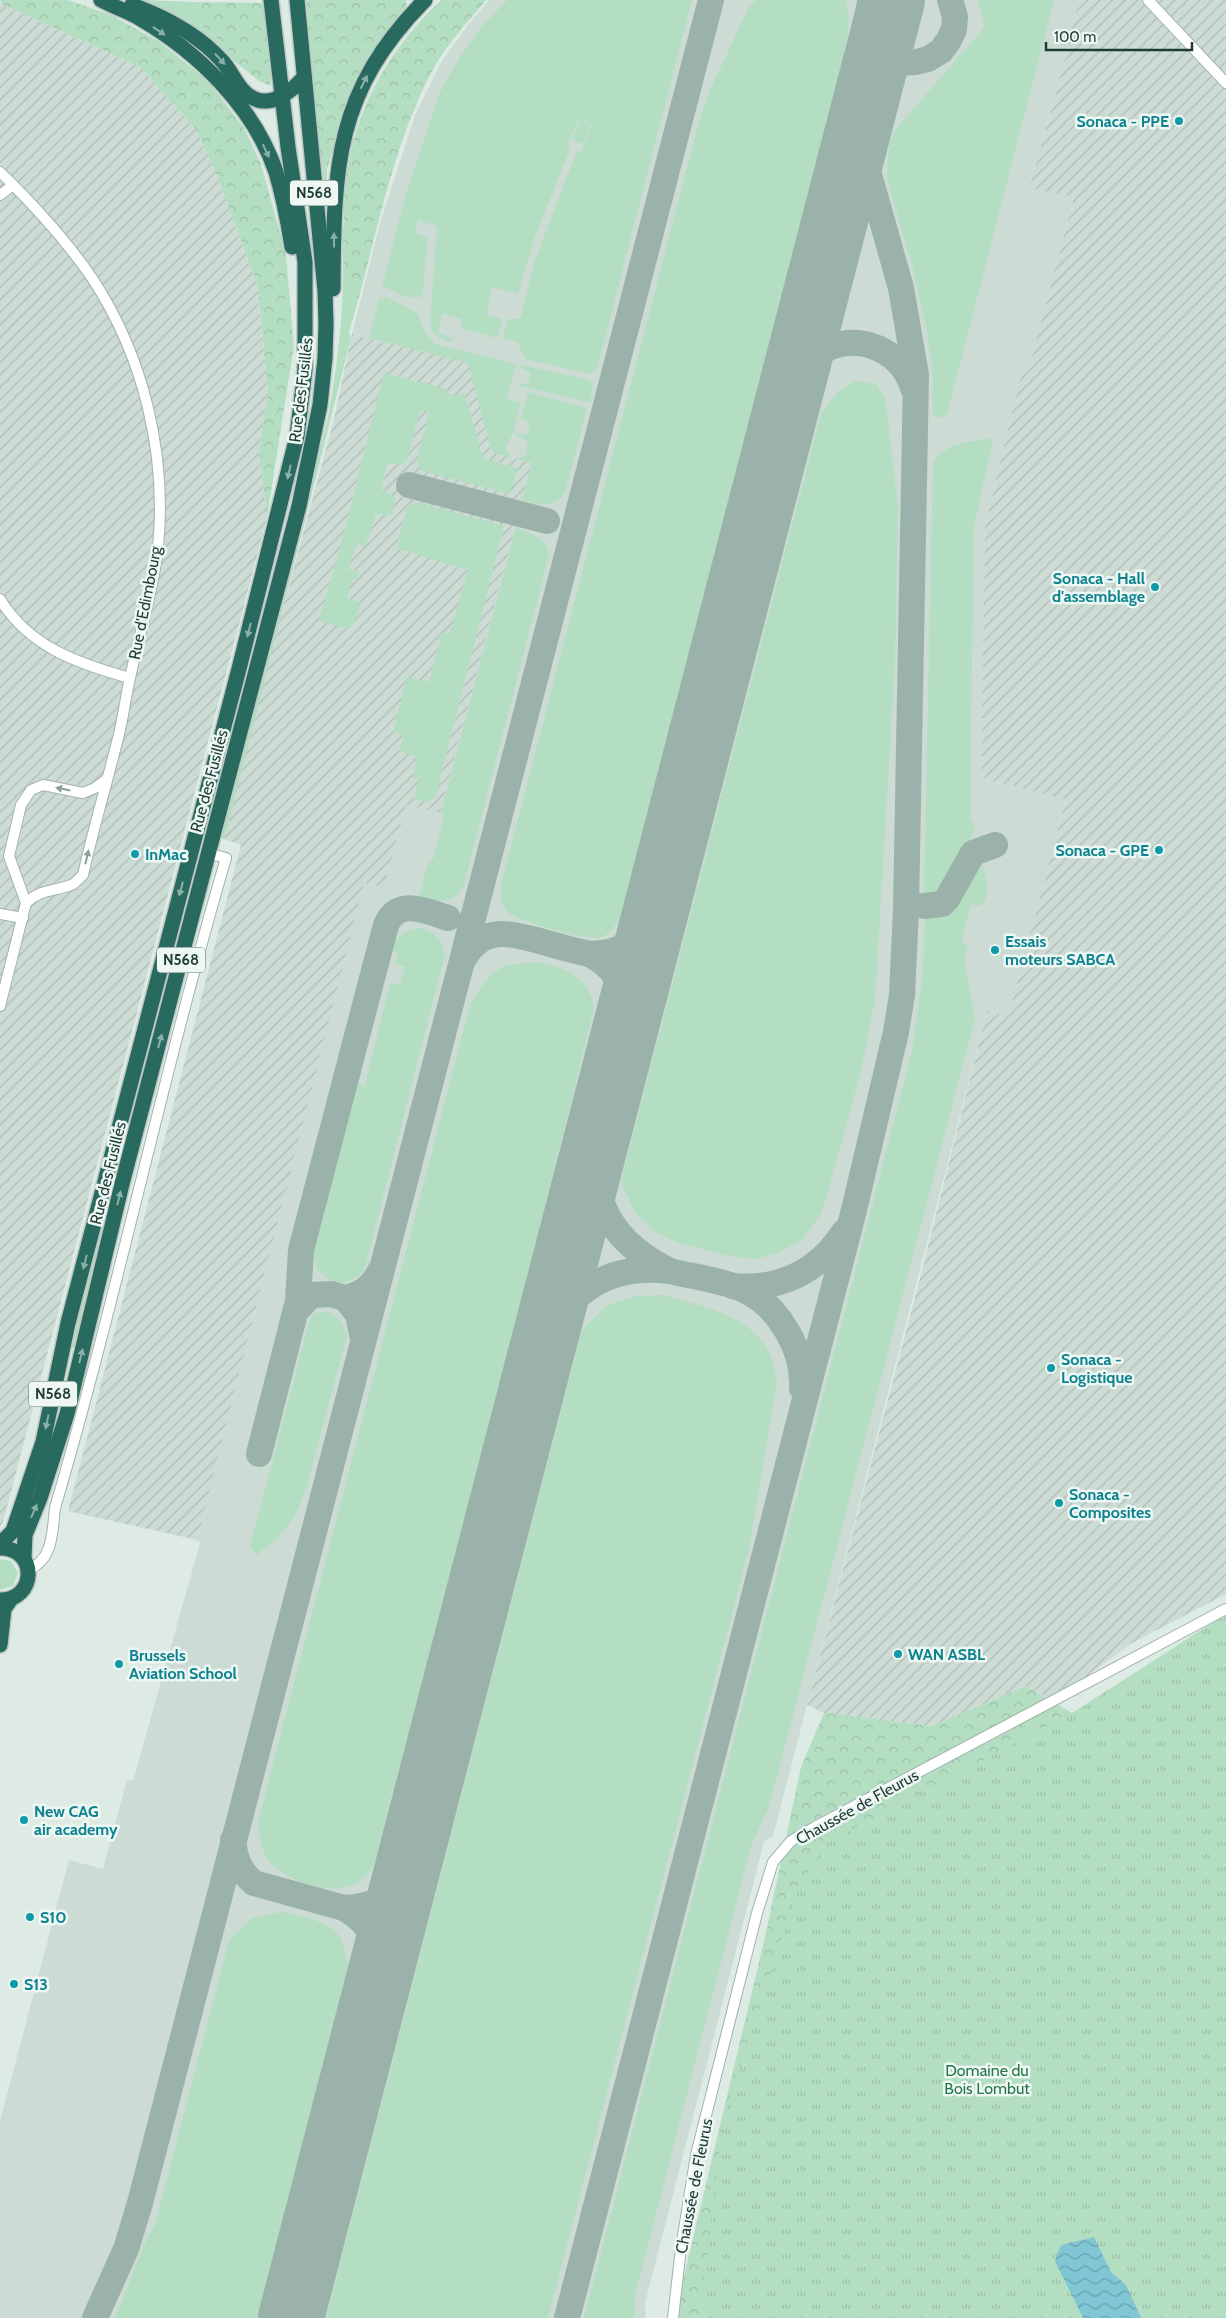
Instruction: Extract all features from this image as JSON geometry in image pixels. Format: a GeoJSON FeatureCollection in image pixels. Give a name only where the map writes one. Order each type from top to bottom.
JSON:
{"type":"FeatureCollection","features":[{"type":"Feature","properties":{"kind":"highway"},"geometry":{"type":"LineString","coordinates":[[101,0],[138,17],[194,56],[232,94],[245,114],[276,171],[290,231],[306,338]]}},
{"type":"Feature","properties":{"kind":"highway"},"geometry":{"type":"LineString","coordinates":[[118,0],[165,19],[206,46],[223,62],[251,98],[263,101],[283,95],[296,87],[304,77]]}},
{"type":"Feature","properties":{"kind":"highway","name":"Rue des Fusillés"},"geometry":{"type":"LineString","coordinates":[[0,1546],[13,1531],[43,1442],[67,1330],[122,1112],[282,501],[301,407],[306,338],[305,262],[289,157],[271,0]]}},
{"type":"Feature","properties":{"kind":"highway","name":"Rue des Fusillés"},"geometry":{"type":"LineString","coordinates":[[26,1564],[25,1535],[40,1498],[67,1414],[122,1184],[308,471],[320,405],[325,358],[325,291],[297,0]]}},
{"type":"Feature","properties":{"kind":"highway"},"geometry":{"type":"LineString","coordinates":[[325,358],[333,300],[335,190],[345,129],[355,99],[369,70],[392,37],[425,0]]}},
{"type":"Feature","properties":{"kind":"highway","name":"N568"},"geometry":{"type":"LineString","coordinates":[[0,1546],[14,1550],[26,1564],[25,1587],[6,1599],[0,1644]]}},
{"type":"Feature","properties":{"kind":"highway"},"geometry":{"type":"LineString","coordinates":[[0,1644],[0,1658]]}},
{"type":"Feature","properties":{"kind":"street"},"geometry":{"type":"LineString","coordinates":[[1148,0],[1226,83]]}},
{"type":"Feature","properties":{"kind":"street","name":"Rue d'Edimbourg"},"geometry":{"type":"LineString","coordinates":[[0,172],[71,250],[107,302],[126,344],[147,403],[159,476],[159,524],[151,592],[130,678],[118,740],[83,874],[72,885],[44,891],[34,895],[26,903]]}},
{"type":"Feature","properties":{"kind":"street"},"geometry":{"type":"LineString","coordinates":[[0,195],[13,185]]}},
{"type":"Feature","properties":{"kind":"street"},"geometry":{"type":"LineString","coordinates":[[0,599],[29,633],[57,653],[82,664],[130,678]]}},
{"type":"Feature","properties":{"kind":"street"},"geometry":{"type":"LineString","coordinates":[[0,1006],[26,903],[9,856],[21,805],[31,790],[42,785],[84,793],[107,779]]}},
{"type":"Feature","properties":{"kind":"street"},"geometry":{"type":"LineString","coordinates":[[26,1564],[36,1567],[48,1553],[55,1508],[200,955],[202,940],[226,858],[208,853]]}},
{"type":"Feature","properties":{"kind":"street"},"geometry":{"type":"LineString","coordinates":[[0,914],[23,918]]}},
{"type":"Feature","properties":{"kind":"street","name":"Chaussée de Fleurus"},"geometry":{"type":"LineString","coordinates":[[673,2318],[681,2248],[696,2155],[758,1913],[773,1862],[791,1841],[814,1827],[1226,1609]]}},
{"type":"Feature","properties":{"kind":"shaded area"},"geometry":{"type":"Polygon","coordinates":[[[489,0],[1079,0],[1059,82],[1029,187],[1074,196],[1028,372],[1022,371],[985,526],[981,778],[1066,800],[1008,1016],[987,1011],[773,1836],[764,1842],[645,2303],[646,2318],[0,2318],[0,2121],[69,1860],[103,1869],[127,1780],[133,1781],[200,1543],[197,1540],[265,1273],[262,1270],[363,883],[405,804],[531,463],[492,452],[468,363],[352,334],[381,220],[415,115],[442,61],[489,0]]]}},
{"type":"Feature","properties":{"kind":"shaded area"},"geometry":{"type":"Polygon","coordinates":[[[1079,0],[1226,0],[1226,1594],[1132,1643],[1053,1701],[1026,1686],[932,1726],[824,1713],[807,1705],[918,1286],[987,1011],[1008,1016],[1066,800],[981,778],[985,526],[1022,371],[1028,371],[1074,197],[1029,188],[1059,82],[1079,0]]]}},
{"type":"Feature","properties":{"kind":"shaded area"},"geometry":{"type":"Polygon","coordinates":[[[0,3],[140,67],[197,131],[217,175],[258,287],[268,394],[259,452],[267,517],[3,1522],[0,1526],[0,3]]]}},
{"type":"Feature","properties":{"kind":"shaded area"},"geometry":{"type":"Polygon","coordinates":[[[352,334],[469,363],[492,452],[532,463],[440,813],[406,805],[384,887],[364,883],[197,1540],[68,1511],[241,845],[221,838],[333,423],[352,334]]]}},
{"type":"Feature","properties":{"kind":"green space"},"geometry":{"type":"Polygon","coordinates":[[[0,0],[68,0],[111,15],[158,41],[207,80],[244,128],[261,164],[286,255],[294,346],[267,517],[259,452],[268,394],[258,287],[217,175],[197,131],[140,67],[2,4],[0,0]]]}},
{"type":"Feature","properties":{"kind":"green space"},"geometry":{"type":"Polygon","coordinates":[[[143,0],[195,2],[200,24],[225,44],[233,60],[191,26],[143,0]]]}},
{"type":"Feature","properties":{"kind":"green space"},"geometry":{"type":"Polygon","coordinates":[[[306,0],[406,0],[407,10],[379,44],[353,87],[327,169],[320,161],[306,0]]]}},
{"type":"Feature","properties":{"kind":"green space"},"geometry":{"type":"Polygon","coordinates":[[[441,0],[486,0],[443,53],[418,100],[388,185],[358,301],[345,266],[343,254],[346,187],[350,156],[368,99],[382,73],[418,23],[441,0]]]}},
{"type":"Feature","properties":{"kind":"green space"},"geometry":{"type":"Polygon","coordinates":[[[507,0],[692,0],[598,365],[594,372],[590,374],[526,359],[517,342],[503,339],[507,320],[521,318],[534,263],[577,151],[581,152],[592,125],[578,121],[567,147],[570,149],[534,239],[518,294],[492,287],[487,315],[502,319],[497,338],[461,328],[463,320],[442,313],[438,333],[453,338],[450,342],[446,341],[437,336],[433,331],[430,324],[437,226],[418,220],[415,232],[427,238],[421,297],[409,298],[382,286],[406,195],[439,94],[460,57],[483,25],[507,0]]]}},
{"type":"Feature","properties":{"kind":"green space"},"geometry":{"type":"Polygon","coordinates":[[[756,0],[846,0],[849,26],[842,64],[620,918],[611,930],[602,937],[579,936],[550,929],[512,915],[504,905],[501,885],[700,118],[710,90],[750,5],[756,0]]]}},
{"type":"Feature","properties":{"kind":"green space"},"geometry":{"type":"Polygon","coordinates":[[[977,0],[1054,0],[947,414],[939,418],[933,414],[932,365],[926,326],[911,261],[887,179],[889,144],[895,130],[984,28],[983,16],[977,0]]]}},
{"type":"Feature","properties":{"kind":"green space"},"geometry":{"type":"Polygon","coordinates":[[[195,2],[266,3],[272,62],[270,86],[259,81],[233,60],[225,44],[200,24],[195,2]]]}},
{"type":"Feature","properties":{"kind":"green space"},"geometry":{"type":"Polygon","coordinates":[[[579,122],[590,126],[583,144],[572,140],[579,122]]]}},
{"type":"Feature","properties":{"kind":"green space"},"geometry":{"type":"Polygon","coordinates":[[[320,161],[327,169],[327,230],[320,161]]]}},
{"type":"Feature","properties":{"kind":"green space"},"geometry":{"type":"Polygon","coordinates":[[[343,254],[358,301],[349,332],[351,338],[225,838],[222,837],[328,417],[340,336],[343,254]]]}},
{"type":"Feature","properties":{"kind":"green space"},"geometry":{"type":"Polygon","coordinates":[[[386,297],[417,313],[426,334],[435,344],[516,364],[507,399],[521,403],[512,436],[505,447],[513,458],[492,452],[468,363],[369,338],[379,299],[386,297]]]}},
{"type":"Feature","properties":{"kind":"green space"},"geometry":{"type":"Polygon","coordinates":[[[522,365],[589,380],[593,387],[589,402],[520,386],[520,384],[528,383],[531,372],[521,369],[522,365]]]}},
{"type":"Feature","properties":{"kind":"green space"},"geometry":{"type":"Polygon","coordinates":[[[384,373],[444,388],[446,393],[455,396],[464,392],[484,458],[517,468],[510,494],[420,470],[417,461],[429,412],[420,410],[407,460],[403,464],[387,464],[381,490],[394,496],[395,500],[391,515],[376,514],[365,547],[357,543],[348,569],[359,571],[356,580],[352,579],[347,598],[355,600],[360,606],[354,623],[350,628],[345,628],[319,620],[341,545],[384,373]]]}},
{"type":"Feature","properties":{"kind":"green space"},"geometry":{"type":"Polygon","coordinates":[[[855,381],[875,383],[885,397],[898,507],[895,661],[875,999],[861,1072],[822,1212],[803,1239],[780,1252],[757,1259],[725,1255],[679,1243],[655,1232],[634,1211],[621,1181],[821,414],[838,392],[855,381]]]}},
{"type":"Feature","properties":{"kind":"green space"},"geometry":{"type":"Polygon","coordinates":[[[528,392],[587,408],[566,489],[563,496],[553,503],[541,504],[522,500],[532,463],[515,459],[525,456],[528,445],[525,439],[516,435],[516,433],[527,435],[530,422],[521,419],[528,392]]]}},
{"type":"Feature","properties":{"kind":"green space"},"geometry":{"type":"Polygon","coordinates":[[[991,438],[992,444],[974,526],[970,817],[975,829],[945,889],[938,893],[924,895],[933,463],[938,456],[951,447],[991,438]]]}},
{"type":"Feature","properties":{"kind":"green space"},"geometry":{"type":"Polygon","coordinates":[[[416,502],[504,526],[435,798],[428,802],[414,799],[419,780],[413,778],[417,756],[399,751],[404,735],[393,732],[407,677],[429,682],[442,633],[450,634],[468,570],[399,549],[397,545],[407,508],[416,502]]]}},
{"type":"Feature","properties":{"kind":"green space"},"geometry":{"type":"Polygon","coordinates":[[[516,528],[533,534],[542,540],[548,549],[549,555],[464,884],[460,891],[450,899],[426,898],[419,896],[427,867],[434,857],[444,815],[441,813],[516,528]]]}},
{"type":"Feature","properties":{"kind":"green space"},"geometry":{"type":"Polygon","coordinates":[[[202,835],[207,837],[75,1348],[70,1347],[202,835]]]}},
{"type":"Feature","properties":{"kind":"green space"},"geometry":{"type":"Polygon","coordinates":[[[981,864],[984,868],[987,894],[983,903],[979,906],[971,904],[961,943],[968,945],[964,961],[975,1018],[769,1807],[751,1846],[634,2299],[635,2318],[584,2318],[912,1052],[923,971],[925,917],[937,915],[952,906],[976,865],[981,864]]]}},
{"type":"Feature","properties":{"kind":"green space"},"geometry":{"type":"Polygon","coordinates":[[[420,928],[437,937],[442,944],[445,954],[366,1264],[357,1277],[344,1282],[333,1283],[316,1268],[313,1252],[356,1084],[365,1086],[390,983],[400,985],[405,967],[395,964],[398,953],[391,951],[395,941],[401,935],[420,928]]]}},
{"type":"Feature","properties":{"kind":"green space"},"geometry":{"type":"Polygon","coordinates":[[[540,962],[560,968],[583,982],[592,998],[594,1009],[519,1311],[374,1864],[365,1876],[352,1885],[341,1888],[317,1887],[293,1878],[273,1865],[262,1847],[259,1833],[259,1818],[470,1005],[491,975],[497,970],[513,965],[540,962]]]}},
{"type":"Feature","properties":{"kind":"green space"},"geometry":{"type":"Polygon","coordinates":[[[664,1295],[711,1309],[740,1322],[763,1343],[771,1358],[777,1381],[749,1549],[548,2318],[326,2318],[582,1330],[607,1305],[638,1296],[664,1295]]]}},
{"type":"Feature","properties":{"kind":"green space"},"geometry":{"type":"Polygon","coordinates":[[[327,1311],[340,1320],[347,1335],[308,1482],[290,1524],[276,1539],[256,1555],[250,1546],[310,1319],[314,1314],[327,1311]]]}},
{"type":"Feature","properties":{"kind":"green space"},"geometry":{"type":"Polygon","coordinates":[[[0,1559],[11,1561],[18,1573],[13,1586],[0,1590],[0,1559]]]}},
{"type":"Feature","properties":{"kind":"green space","name":"Domaine du Bois Lombut"},"geometry":{"type":"Polygon","coordinates":[[[1226,1614],[1226,2318],[700,2318],[723,2119],[798,1888],[825,1844],[1087,1705],[1226,1614]]]}},
{"type":"Feature","properties":{"kind":"green space"},"geometry":{"type":"Polygon","coordinates":[[[1209,1625],[750,2318],[674,2318],[765,1937],[801,1767],[824,1713],[932,1726],[1026,1686],[1072,1713],[1209,1625]]]}},
{"type":"Feature","properties":{"kind":"green space"},"geometry":{"type":"Polygon","coordinates":[[[282,1912],[321,1922],[328,1926],[339,1936],[342,1942],[348,1966],[258,2318],[115,2318],[148,2236],[155,2225],[229,1941],[251,1918],[282,1912]]]}},
{"type":"Feature","properties":{"kind":"water"},"geometry":{"type":"Polygon","coordinates":[[[1094,2237],[1111,2272],[1126,2285],[1141,2318],[1083,2318],[1055,2261],[1061,2245],[1094,2237]]]}},
{"type":"Feature","properties":{"kind":"taxiway"},"geometry":{"type":"LineString","coordinates":[[95,2318],[126,2249],[140,2203],[711,0]]}},
{"type":"Feature","properties":{"kind":"taxiway"},"geometry":{"type":"LineString","coordinates":[[871,0],[868,16],[876,63]]}},
{"type":"Feature","properties":{"kind":"taxiway"},"geometry":{"type":"LineString","coordinates":[[567,2318],[854,1210],[896,1032],[902,995],[906,909],[916,375],[901,288],[859,139],[867,103],[877,73],[883,67],[894,63],[916,62],[928,59],[941,51],[954,29],[955,17],[950,0]]}},
{"type":"Feature","properties":{"kind":"taxiway"},"geometry":{"type":"LineString","coordinates":[[786,410],[797,382],[808,363],[828,348],[842,344],[857,343],[872,346],[885,352],[897,361],[907,373],[913,388]]}},
{"type":"Feature","properties":{"kind":"taxiway"},"geometry":{"type":"LineString","coordinates":[[409,485],[547,521]]}},
{"type":"Feature","properties":{"kind":"taxiway"},"geometry":{"type":"LineString","coordinates":[[924,906],[942,904],[947,899],[973,853],[995,845]]}},
{"type":"Feature","properties":{"kind":"taxiway"},"geometry":{"type":"LineString","coordinates":[[259,1454],[298,1301],[301,1250],[386,925],[391,916],[398,911],[413,908],[448,918]]}},
{"type":"Feature","properties":{"kind":"taxiway"},"geometry":{"type":"LineString","coordinates":[[625,1032],[625,1007],[616,977],[601,961],[589,954],[613,951],[630,943],[644,929],[657,909]]}},
{"type":"Feature","properties":{"kind":"taxiway"},"geometry":{"type":"LineString","coordinates":[[463,960],[470,949],[479,941],[487,936],[497,934],[517,936],[589,954]]}},
{"type":"Feature","properties":{"kind":"taxiway"},"geometry":{"type":"LineString","coordinates":[[541,1356],[560,1316],[573,1300],[589,1288],[606,1278],[625,1272],[647,1270],[670,1271],[632,1247],[618,1232],[608,1216],[601,1199],[597,1179],[596,1158],[599,1134]]}},
{"type":"Feature","properties":{"kind":"taxiway"},"geometry":{"type":"LineString","coordinates":[[733,1286],[767,1285],[796,1276],[822,1258],[844,1232]]}},
{"type":"Feature","properties":{"kind":"taxiway"},"geometry":{"type":"LineString","coordinates":[[363,1339],[358,1314],[345,1298],[366,1289],[380,1271]]}},
{"type":"Feature","properties":{"kind":"taxiway"},"geometry":{"type":"LineString","coordinates":[[670,1271],[717,1281],[744,1290],[757,1297],[778,1318],[794,1345],[802,1374],[802,1388]]}},
{"type":"Feature","properties":{"kind":"taxiway"},"geometry":{"type":"LineString","coordinates":[[296,1311],[311,1295],[331,1294],[345,1298]]}},
{"type":"Feature","properties":{"kind":"taxiway"},"geometry":{"type":"LineString","coordinates":[[233,1840],[239,1864],[254,1883],[344,1908]]}},
{"type":"Feature","properties":{"kind":"taxiway"},"geometry":{"type":"LineString","coordinates":[[378,1984],[378,1960],[370,1931],[355,1915],[344,1908],[367,1905],[384,1896],[398,1883],[410,1863]]}},
{"type":"Feature","properties":{"kind":"runway"},"geometry":{"type":"LineString","coordinates":[[291,2318],[892,0]]}},
{"type":"Feature","properties":{"kind":"place","name":"Sonaca - PPE"},"geometry":{"type":"Point","coordinates":[1179,121]}},
{"type":"Feature","properties":{"kind":"place","name":"Sonaca - Hall d'assemblage"},"geometry":{"type":"Point","coordinates":[1155,587]}},
{"type":"Feature","properties":{"kind":"place","name":"Sonaca - GPE"},"geometry":{"type":"Point","coordinates":[1159,850]}},
{"type":"Feature","properties":{"kind":"place","name":"InMac"},"geometry":{"type":"Point","coordinates":[135,854]}},
{"type":"Feature","properties":{"kind":"place","name":"Essais moteurs SABCA"},"geometry":{"type":"Point","coordinates":[995,950]}},
{"type":"Feature","properties":{"kind":"place","name":"Sonaca - Logistique"},"geometry":{"type":"Point","coordinates":[1051,1368]}},
{"type":"Feature","properties":{"kind":"place","name":"Sonaca - Composites"},"geometry":{"type":"Point","coordinates":[1059,1503]}},
{"type":"Feature","properties":{"kind":"place","name":"WAN ASBL"},"geometry":{"type":"Point","coordinates":[898,1654]}},
{"type":"Feature","properties":{"kind":"place","name":"Brussels Aviation School"},"geometry":{"type":"Point","coordinates":[119,1664]}},
{"type":"Feature","properties":{"kind":"place","name":"New CAG air academy"},"geometry":{"type":"Point","coordinates":[24,1820]}},
{"type":"Feature","properties":{"kind":"place","name":"S10"},"geometry":{"type":"Point","coordinates":[30,1917]}},
{"type":"Feature","properties":{"kind":"place","name":"S13"},"geometry":{"type":"Point","coordinates":[14,1984]}}]}
